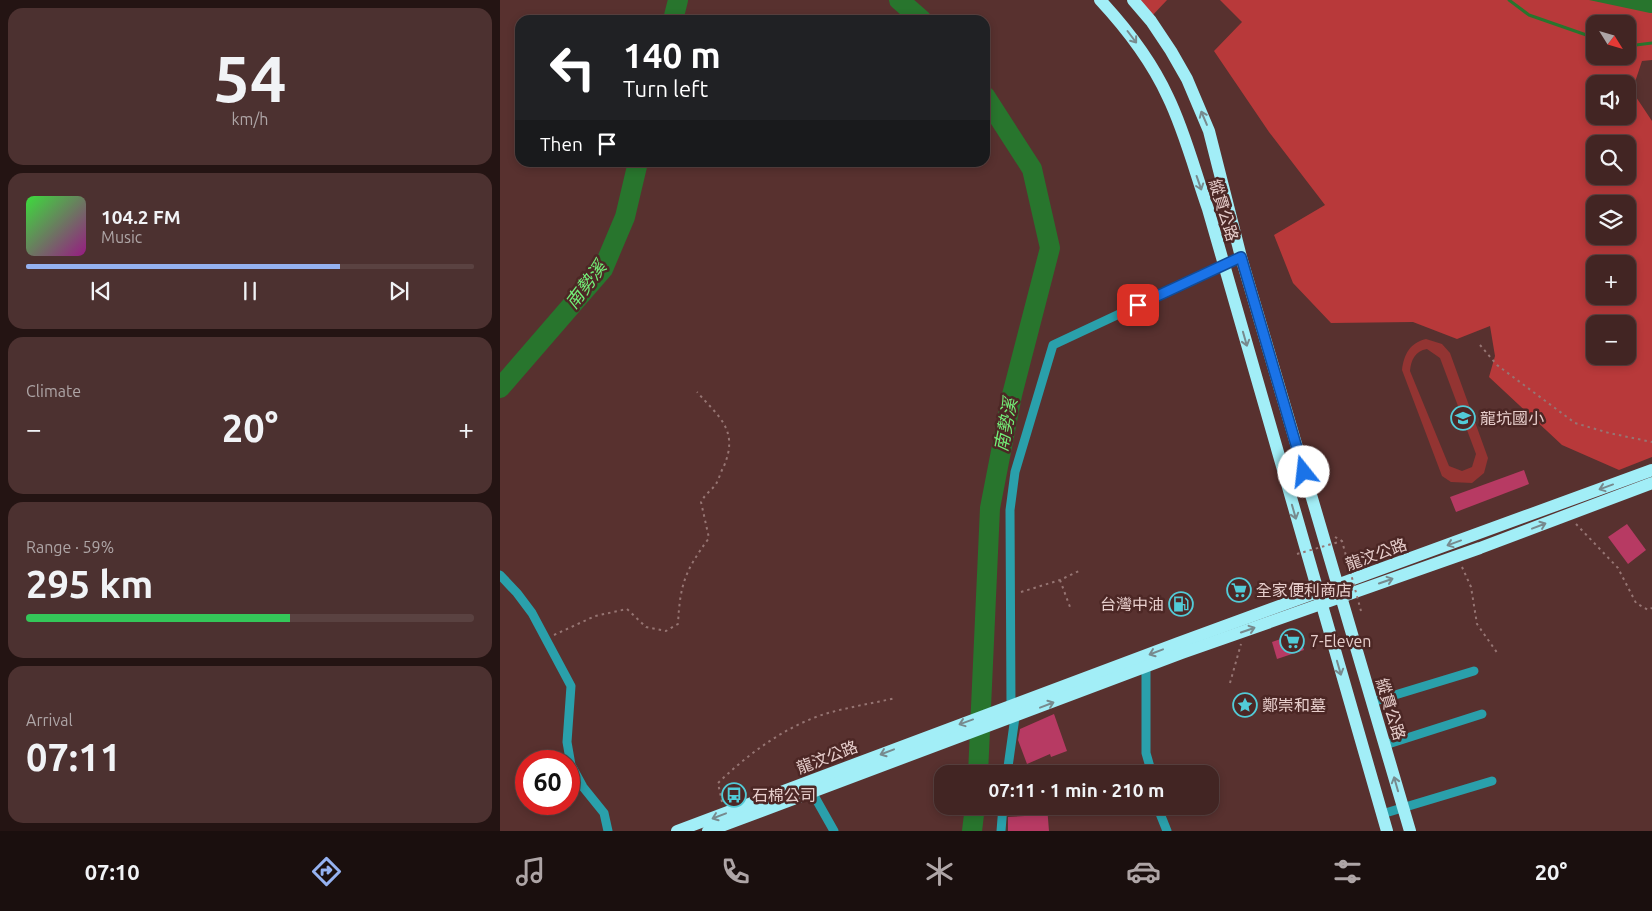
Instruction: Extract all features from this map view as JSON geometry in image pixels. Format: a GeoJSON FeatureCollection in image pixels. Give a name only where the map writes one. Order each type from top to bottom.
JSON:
{"type":"FeatureCollection","features":[{"type":"Feature","properties":{"kind":"main road","name":"縱貫公路"},"geometry":{"type":"LineString","coordinates":[[1100,0],[1130,34],[1156,73],[1169,98],[1208,209],[1387,831]]}},
{"type":"Feature","properties":{"kind":"main road","name":"縱貫公路"},"geometry":{"type":"LineString","coordinates":[[1133,0],[1151,21],[1187,78],[1209,130],[1241,257],[1410,831]]}},
{"type":"Feature","properties":{"kind":"main road","name":"龍汶公路"},"geometry":{"type":"LineString","coordinates":[[1222,634],[1239,633],[1338,591],[1652,470]]}},
{"type":"Feature","properties":{"kind":"main road","name":"龍汶公路"},"geometry":{"type":"LineString","coordinates":[[1338,591],[1457,556],[1652,483]]}},
{"type":"Feature","properties":{"kind":"main road","name":"龍汶公路"},"geometry":{"type":"LineString","coordinates":[[708,831],[809,787],[1180,648],[1319,599]]}},
{"type":"Feature","properties":{"kind":"main road","name":"龍汶公路"},"geometry":{"type":"LineString","coordinates":[[1006,714],[1146,667],[1180,648]]}},
{"type":"Feature","properties":{"kind":"main road","name":"龍汶公路"},"geometry":{"type":"LineString","coordinates":[[677,831],[809,787]]}},
{"type":"Feature","properties":{"kind":"street"},"geometry":{"type":"LineString","coordinates":[[1007,765],[1006,714],[1012,595],[1010,510],[1015,472],[1053,345],[1241,257]]}},
{"type":"Feature","properties":{"kind":"street"},"geometry":{"type":"LineString","coordinates":[[500,576],[517,592],[546,639],[571,686],[567,742],[571,765],[583,787],[604,812],[608,831]]}},
{"type":"Feature","properties":{"kind":"street"},"geometry":{"type":"LineString","coordinates":[[1146,667],[1146,752],[1150,765]]}},
{"type":"Feature","properties":{"kind":"street"},"geometry":{"type":"LineString","coordinates":[[1372,702],[1474,671]]}},
{"type":"Feature","properties":{"kind":"street"},"geometry":{"type":"LineString","coordinates":[[1385,745],[1482,714]]}},
{"type":"Feature","properties":{"kind":"street"},"geometry":{"type":"LineString","coordinates":[[1382,814],[1492,781]]}},
{"type":"Feature","properties":{"kind":"street"},"geometry":{"type":"LineString","coordinates":[[809,787],[834,831]]}},
{"type":"Feature","properties":{"kind":"street"},"geometry":{"type":"LineString","coordinates":[[1001,831],[1002,815]]}},
{"type":"Feature","properties":{"kind":"street"},"geometry":{"type":"LineString","coordinates":[[1161,815],[1167,831]]}},
{"type":"Feature","properties":{"kind":"path"},"geometry":{"type":"LineString","coordinates":[[1480,345],[1497,365],[1575,423],[1609,433],[1652,442]]}},
{"type":"Feature","properties":{"kind":"path"},"geometry":{"type":"LineString","coordinates":[[546,639],[595,616],[627,609],[646,626],[666,631],[678,624],[680,592],[689,568],[709,538],[701,502],[706,493],[716,485],[729,454],[731,437],[724,423],[697,392]]}},
{"type":"Feature","properties":{"kind":"path"},"geometry":{"type":"LineString","coordinates":[[1566,515],[1618,568],[1636,603],[1648,610],[1652,608]]}},
{"type":"Feature","properties":{"kind":"path"},"geometry":{"type":"LineString","coordinates":[[1297,554],[1342,541],[1361,611]]}},
{"type":"Feature","properties":{"kind":"path"},"geometry":{"type":"LineString","coordinates":[[1457,556],[1471,587],[1477,624],[1498,654]]}},
{"type":"Feature","properties":{"kind":"path"},"geometry":{"type":"LineString","coordinates":[[1012,595],[1060,580],[1081,570]]}},
{"type":"Feature","properties":{"kind":"path"},"geometry":{"type":"LineString","coordinates":[[1060,580],[1070,607]]}},
{"type":"Feature","properties":{"kind":"path"},"geometry":{"type":"LineString","coordinates":[[1230,683],[1242,638],[1239,633]]}},
{"type":"Feature","properties":{"kind":"path"},"geometry":{"type":"LineString","coordinates":[[724,814],[718,783],[738,764],[773,739],[826,714],[896,698]]}},
{"type":"Feature","properties":{"kind":"shaded area"},"geometry":{"type":"Polygon","coordinates":[[[1130,0],[1167,0],[1150,18],[1130,0]]]}},
{"type":"Feature","properties":{"kind":"shaded area"},"geometry":{"type":"Polygon","coordinates":[[[1220,0],[1652,0],[1652,60],[1642,61],[1636,79],[1636,75],[1586,75],[1586,125],[1636,125],[1636,97],[1652,121],[1652,457],[1619,470],[1562,445],[1489,377],[1495,356],[1490,326],[1457,339],[1413,322],[1331,323],[1293,283],[1274,235],[1325,205],[1269,132],[1214,51],[1242,22],[1220,0]]]}},
{"type":"Feature","properties":{"kind":"shaded area"},"geometry":{"type":"Polygon","coordinates":[[[1589,0],[1652,0],[1652,13],[1650,13],[1589,0]]]}},
{"type":"Feature","properties":{"kind":"shaded area"},"geometry":{"type":"Polygon","coordinates":[[[1426,339],[1442,344],[1450,353],[1488,458],[1484,473],[1472,483],[1451,482],[1442,476],[1402,370],[1406,354],[1412,346],[1426,339]],[[1427,349],[1423,350],[1414,357],[1410,371],[1449,466],[1462,471],[1472,467],[1476,454],[1440,358],[1427,349]]]}},
{"type":"Feature","properties":{"kind":"building"},"geometry":{"type":"Polygon","coordinates":[[[1524,470],[1529,484],[1456,512],[1450,497],[1524,470]]]}},
{"type":"Feature","properties":{"kind":"building"},"geometry":{"type":"Polygon","coordinates":[[[1627,524],[1646,550],[1628,564],[1608,537],[1627,524]]]}},
{"type":"Feature","properties":{"kind":"building"},"geometry":{"type":"Polygon","coordinates":[[[1298,633],[1304,650],[1277,659],[1272,642],[1298,633]]]}},
{"type":"Feature","properties":{"kind":"building"},"geometry":{"type":"Polygon","coordinates":[[[1054,714],[1067,751],[1051,757],[1050,754],[1027,764],[1018,740],[1020,729],[1054,714]]]}},
{"type":"Feature","properties":{"kind":"building"},"geometry":{"type":"Polygon","coordinates":[[[1048,815],[1049,831],[1008,831],[1008,817],[1048,815]]]}},
{"type":"Feature","properties":{"kind":"waterway","name":"南勢溪"},"geometry":{"type":"LineString","coordinates":[[674,15],[678,0]]}},
{"type":"Feature","properties":{"kind":"waterway","name":"南勢溪"},"geometry":{"type":"LineString","coordinates":[[899,0],[916,15]]}},
{"type":"Feature","properties":{"kind":"waterway"},"geometry":{"type":"LineString","coordinates":[[1509,0],[1529,15],[1586,35]]}},
{"type":"Feature","properties":{"kind":"waterway"},"geometry":{"type":"LineString","coordinates":[[1636,45],[1652,43]]}},
{"type":"Feature","properties":{"kind":"waterway","name":"南勢溪"},"geometry":{"type":"LineString","coordinates":[[978,765],[990,508],[1012,395],[1050,248],[1032,169],[990,104]]}},
{"type":"Feature","properties":{"kind":"waterway","name":"南勢溪"},"geometry":{"type":"LineString","coordinates":[[500,388],[603,269],[625,217],[637,167]]}},
{"type":"Feature","properties":{"kind":"waterway","name":"南勢溪"},"geometry":{"type":"LineString","coordinates":[[972,831],[974,815]]}},
{"type":"Feature","properties":{"kind":"place","name":"龍坑國小"},"geometry":{"type":"Point","coordinates":[1463,418]}},
{"type":"Feature","properties":{"kind":"place","name":"全家便利商店"},"geometry":{"type":"Point","coordinates":[1239,590]}},
{"type":"Feature","properties":{"kind":"place","name":"台灣中油"},"geometry":{"type":"Point","coordinates":[1181,604]}},
{"type":"Feature","properties":{"kind":"place","name":"7-Eleven"},"geometry":{"type":"Point","coordinates":[1292,641]}},
{"type":"Feature","properties":{"kind":"place","name":"鄭崇和墓"},"geometry":{"type":"Point","coordinates":[1245,705]}},
{"type":"Feature","properties":{"kind":"place","name":"石棉公司"},"geometry":{"type":"Point","coordinates":[734,795]}},
{"type":"Feature","properties":{"kind":"route"},"geometry":{"type":"LineString","coordinates":[[1138,305],[1241,257],[1304,472]]}}]}
